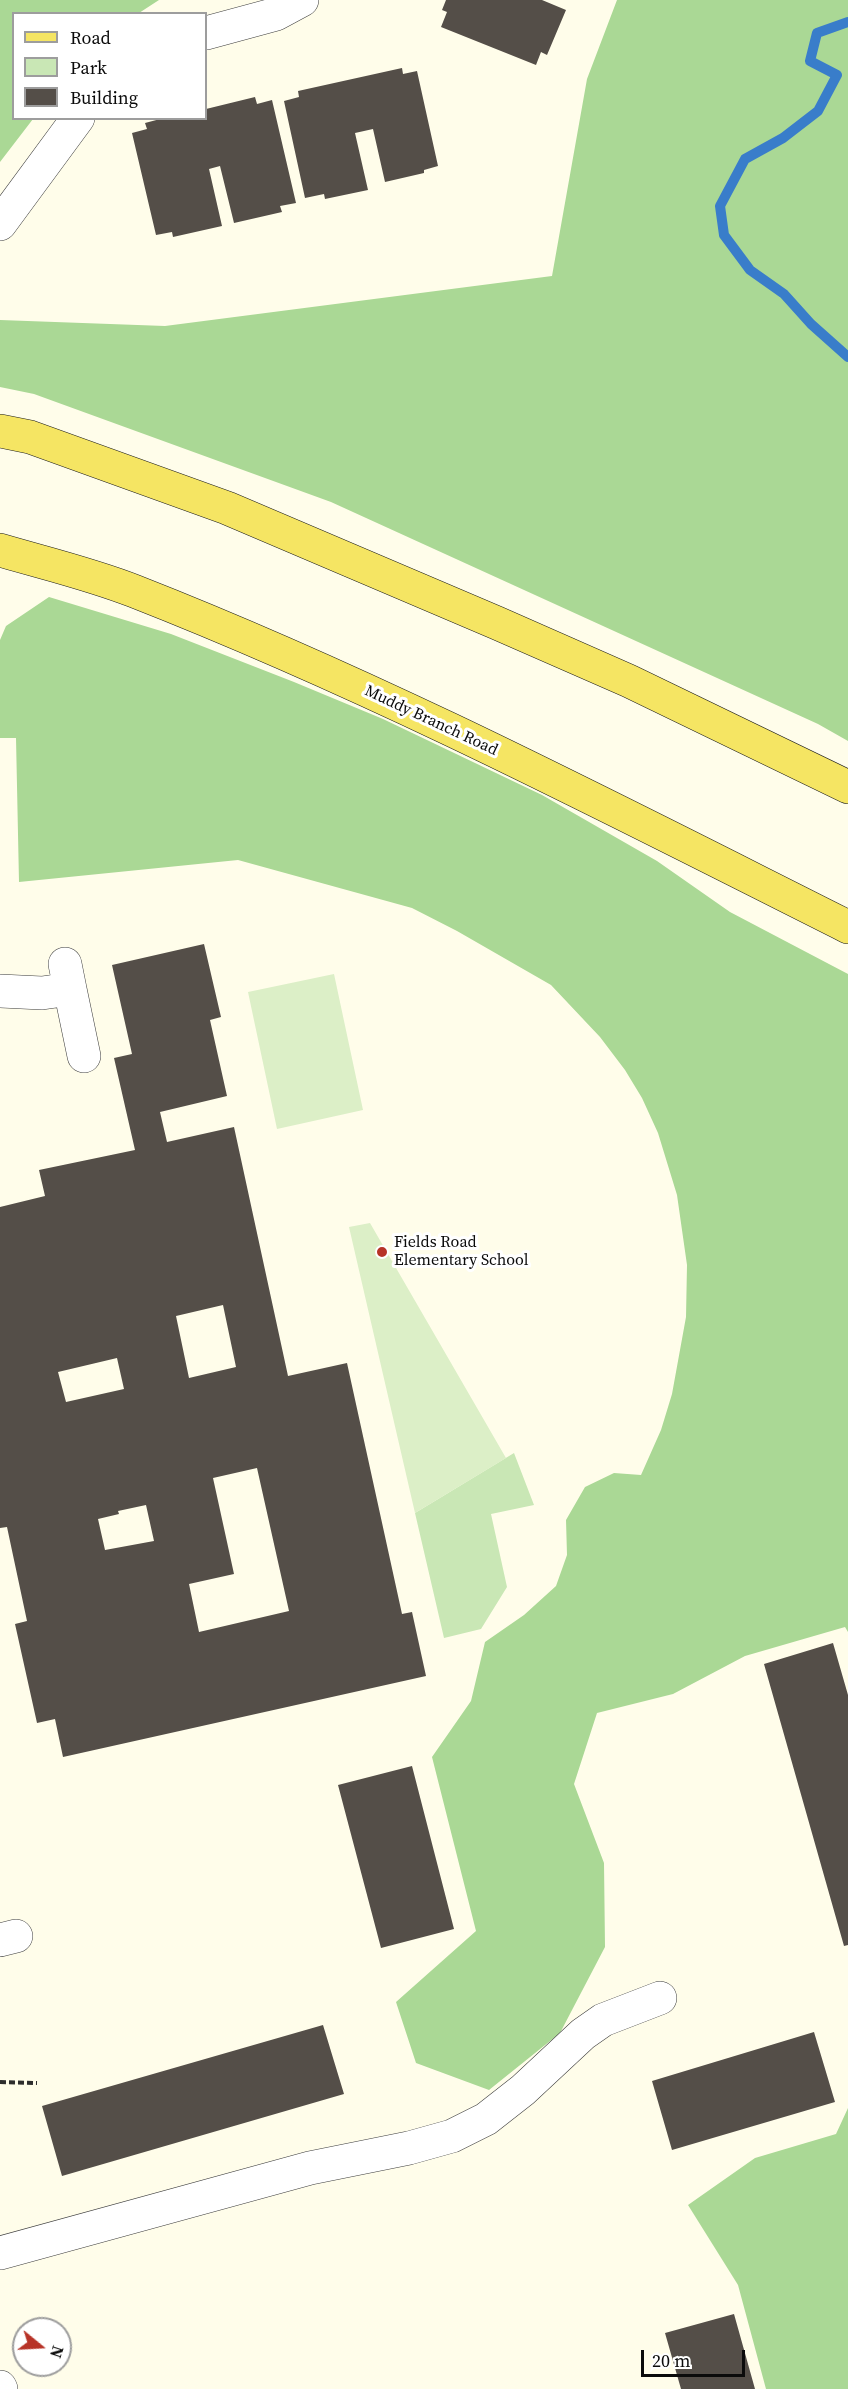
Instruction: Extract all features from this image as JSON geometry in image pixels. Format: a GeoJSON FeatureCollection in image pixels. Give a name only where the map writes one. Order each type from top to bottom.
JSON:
{"type":"FeatureCollection","features":[{"type":"Feature","properties":{"kind":"main road"},"geometry":{"type":"LineString","coordinates":[[0,431],[30,437],[227,508],[629,681],[848,787]]}},
{"type":"Feature","properties":{"kind":"main road","name":"Muddy Branch Road"},"geometry":{"type":"LineString","coordinates":[[0,550],[132,590],[378,695],[590,797],[848,927]]}},
{"type":"Feature","properties":{"kind":"street"},"geometry":{"type":"LineString","coordinates":[[207,33],[276,14],[302,0]]}},
{"type":"Feature","properties":{"kind":"street"},"geometry":{"type":"LineString","coordinates":[[0,224],[77,120]]}},
{"type":"Feature","properties":{"kind":"street"},"geometry":{"type":"LineString","coordinates":[[0,991],[42,993],[67,976],[84,1056]]}},
{"type":"Feature","properties":{"kind":"street"},"geometry":{"type":"LineString","coordinates":[[0,2253],[310,2168],[409,2148],[452,2136],[486,2119],[523,2090],[596,2024],[660,1998]]}},
{"type":"Feature","properties":{"kind":"path"},"geometry":{"type":"LineString","coordinates":[[0,2082],[37,2083]]}},
{"type":"Feature","properties":{"kind":"green space"},"geometry":{"type":"Polygon","coordinates":[[[0,0],[159,0],[141,12],[12,12],[12,120],[32,120],[0,162],[0,0]]]}},
{"type":"Feature","properties":{"kind":"green space"},"geometry":{"type":"Polygon","coordinates":[[[617,0],[848,0],[848,741],[818,724],[331,502],[34,394],[0,387],[0,320],[165,326],[552,276],[587,79],[617,0]]]}},
{"type":"Feature","properties":{"kind":"green space"},"geometry":{"type":"Polygon","coordinates":[[[49,597],[171,634],[383,719],[542,795],[657,861],[730,912],[848,974],[848,1632],[845,1627],[745,1656],[673,1694],[597,1713],[574,1784],[604,1863],[605,1947],[560,2033],[489,2090],[416,2063],[396,2002],[476,1931],[432,1757],[471,1701],[485,1642],[524,1615],[556,1586],[567,1555],[566,1520],[585,1487],[614,1473],[641,1475],[661,1430],[672,1394],[686,1317],[687,1265],[677,1195],[658,1133],[642,1098],[625,1070],[600,1037],[551,985],[412,908],[238,860],[19,882],[16,738],[0,738],[0,640],[6,626],[49,597]]]}},
{"type":"Feature","properties":{"kind":"green space"},"geometry":{"type":"Polygon","coordinates":[[[334,974],[363,1110],[277,1129],[248,992],[334,974]]]}},
{"type":"Feature","properties":{"kind":"green space"},"geometry":{"type":"Polygon","coordinates":[[[370,1223],[506,1458],[415,1513],[349,1227],[370,1223]]]}},
{"type":"Feature","properties":{"kind":"green space"},"geometry":{"type":"Polygon","coordinates":[[[514,1453],[534,1505],[491,1514],[507,1587],[481,1629],[444,1638],[415,1513],[514,1453]]]}},
{"type":"Feature","properties":{"kind":"green space"},"geometry":{"type":"Polygon","coordinates":[[[848,2108],[848,2389],[766,2389],[738,2285],[688,2205],[755,2158],[836,2134],[848,2108]]]}},
{"type":"Feature","properties":{"kind":"building"},"geometry":{"type":"Polygon","coordinates":[[[446,0],[542,0],[566,10],[547,55],[541,52],[536,65],[441,27],[447,12],[442,10],[446,0]]]}},
{"type":"Feature","properties":{"kind":"building"},"geometry":{"type":"Polygon","coordinates":[[[402,68],[403,74],[417,71],[438,166],[424,170],[424,173],[385,182],[373,129],[355,133],[368,190],[325,199],[324,194],[305,198],[284,101],[299,97],[298,91],[402,68]]]}},
{"type":"Feature","properties":{"kind":"building"},"geometry":{"type":"Polygon","coordinates":[[[255,97],[257,104],[272,100],[296,203],[280,206],[282,212],[234,223],[220,166],[209,169],[222,226],[173,237],[172,232],[156,235],[132,133],[147,129],[145,123],[156,120],[207,120],[207,109],[255,97]]]}},
{"type":"Feature","properties":{"kind":"building"},"geometry":{"type":"Polygon","coordinates":[[[204,944],[221,1017],[210,1020],[227,1096],[160,1112],[167,1142],[234,1127],[288,1376],[347,1363],[402,1614],[412,1612],[426,1676],[63,1757],[55,1719],[37,1723],[15,1624],[27,1621],[7,1527],[0,1528],[0,1207],[45,1196],[39,1170],[135,1150],[114,1058],[132,1054],[112,965],[204,944]],[[223,1305],[176,1316],[189,1378],[236,1367],[223,1305]],[[117,1358],[58,1372],[66,1402],[124,1389],[117,1358]],[[257,1468],[213,1478],[234,1574],[189,1584],[199,1632],[289,1611],[257,1468]],[[146,1505],[118,1511],[119,1514],[98,1519],[105,1550],[154,1541],[146,1505]]]}},
{"type":"Feature","properties":{"kind":"building"},"geometry":{"type":"Polygon","coordinates":[[[833,1643],[848,1695],[848,1945],[844,1946],[764,1664],[833,1643]]]}},
{"type":"Feature","properties":{"kind":"building"},"geometry":{"type":"Polygon","coordinates":[[[412,1766],[454,1929],[381,1948],[338,1785],[412,1766]]]}},
{"type":"Feature","properties":{"kind":"building"},"geometry":{"type":"Polygon","coordinates":[[[323,2025],[344,2094],[62,2176],[42,2106],[323,2025]]]}},
{"type":"Feature","properties":{"kind":"building"},"geometry":{"type":"Polygon","coordinates":[[[814,2032],[835,2102],[672,2150],[652,2081],[814,2032]]]}},
{"type":"Feature","properties":{"kind":"building"},"geometry":{"type":"Polygon","coordinates":[[[734,2314],[755,2389],[681,2389],[665,2333],[734,2314]]]}},
{"type":"Feature","properties":{"kind":"waterway"},"geometry":{"type":"LineString","coordinates":[[848,22],[817,33],[810,61],[837,75],[818,111],[783,138],[745,159],[720,206],[724,235],[750,270],[784,294],[811,324],[848,357]]}},
{"type":"Feature","properties":{"kind":"place","name":"Fields Road Elementary School"},"geometry":{"type":"Point","coordinates":[382,1252]}}]}
